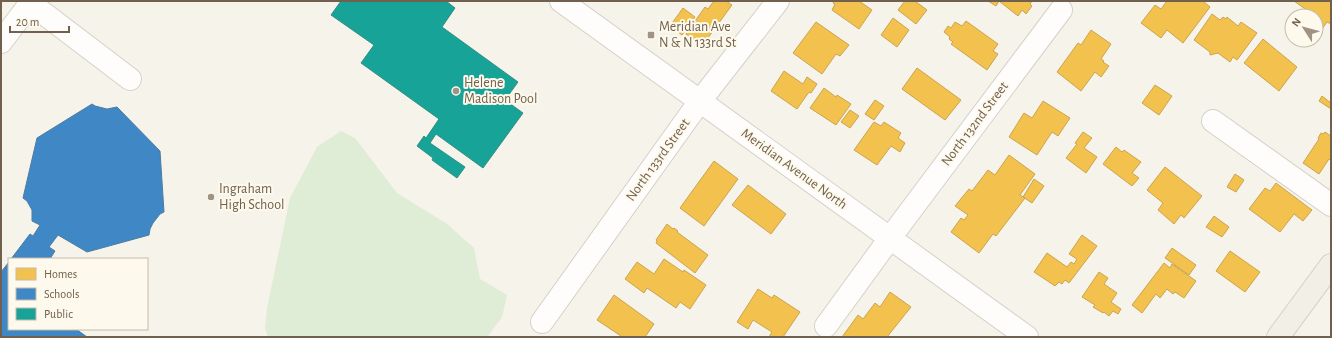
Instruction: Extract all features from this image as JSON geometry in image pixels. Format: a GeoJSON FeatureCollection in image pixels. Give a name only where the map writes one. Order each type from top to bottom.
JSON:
{"type":"FeatureCollection","features":[{"type":"Feature","properties":{"kind":"main road"},"geometry":{"type":"LineString","coordinates":[[1278,337],[1331,265]]}},
{"type":"Feature","properties":{"kind":"street","name":"Meridian Avenue North"},"geometry":{"type":"LineString","coordinates":[[561,1],[1027,337]]}},
{"type":"Feature","properties":{"kind":"street","name":"North 133rd Street"},"geometry":{"type":"LineString","coordinates":[[542,322],[700,101],[778,1]]}},
{"type":"Feature","properties":{"kind":"street"},"geometry":{"type":"LineString","coordinates":[[1,42],[31,2],[130,79]]}},
{"type":"Feature","properties":{"kind":"street","name":"North 132nd Street"},"geometry":{"type":"LineString","coordinates":[[826,326],[1061,10]]}},
{"type":"Feature","properties":{"kind":"street"},"geometry":{"type":"LineString","coordinates":[[1214,120],[1331,205]]}},
{"type":"Feature","properties":{"kind":"green space"},"geometry":{"type":"Polygon","coordinates":[[[341,131],[355,138],[397,193],[447,224],[474,248],[480,279],[507,295],[502,317],[488,336],[268,337],[265,328],[267,308],[290,198],[317,147],[341,131]]]}},
{"type":"Feature","properties":{"kind":"building: Homes"},"geometry":{"type":"Polygon","coordinates":[[[714,1],[726,1],[732,5],[702,46],[686,34],[705,7],[708,9],[714,1]]]}},
{"type":"Feature","properties":{"kind":"building: Homes"},"geometry":{"type":"Polygon","coordinates":[[[834,1],[859,1],[872,10],[859,29],[832,10],[835,4],[833,3],[834,1]]]}},
{"type":"Feature","properties":{"kind":"building: Homes"},"geometry":{"type":"Polygon","coordinates":[[[905,1],[915,1],[927,10],[916,24],[898,10],[905,1]]]}},
{"type":"Feature","properties":{"kind":"building: Homes"},"geometry":{"type":"Polygon","coordinates":[[[988,1],[999,1],[996,6],[988,1]]]}},
{"type":"Feature","properties":{"kind":"building: Homes"},"geometry":{"type":"Polygon","coordinates":[[[999,1],[1032,1],[1030,4],[1032,6],[1026,14],[1022,10],[1018,16],[999,1]]]}},
{"type":"Feature","properties":{"kind":"building: Homes"},"geometry":{"type":"Polygon","coordinates":[[[1167,1],[1203,1],[1210,7],[1183,43],[1167,30],[1161,38],[1141,23],[1155,5],[1161,9],[1167,1]]]}},
{"type":"Feature","properties":{"kind":"building: Homes"},"geometry":{"type":"Polygon","coordinates":[[[1294,1],[1331,1],[1331,24],[1327,22],[1324,26],[1324,8],[1304,8],[1294,1]]]}},
{"type":"Feature","properties":{"kind":"building: Homes"},"geometry":{"type":"Polygon","coordinates":[[[683,8],[695,17],[682,35],[670,26],[683,8]]]}},
{"type":"Feature","properties":{"kind":"building: Homes"},"geometry":{"type":"Polygon","coordinates":[[[1212,14],[1220,20],[1223,17],[1226,19],[1227,17],[1238,26],[1241,22],[1257,33],[1237,60],[1233,57],[1230,62],[1218,53],[1210,55],[1210,52],[1194,40],[1212,14]]]}},
{"type":"Feature","properties":{"kind":"building: Homes"},"geometry":{"type":"Polygon","coordinates":[[[893,18],[909,30],[897,47],[881,35],[893,18]]]}},
{"type":"Feature","properties":{"kind":"building: Homes"},"geometry":{"type":"Polygon","coordinates":[[[966,21],[998,44],[993,51],[998,54],[987,70],[951,44],[953,42],[944,32],[948,26],[951,28],[955,22],[962,26],[966,21]]]}},
{"type":"Feature","properties":{"kind":"building: Homes"},"geometry":{"type":"Polygon","coordinates":[[[816,22],[849,45],[840,56],[836,54],[822,74],[793,53],[816,22]]]}},
{"type":"Feature","properties":{"kind":"building: Homes"},"geometry":{"type":"Polygon","coordinates":[[[1091,30],[1111,44],[1101,59],[1109,66],[1101,77],[1095,72],[1081,91],[1057,72],[1078,43],[1081,45],[1091,30]]]}},
{"type":"Feature","properties":{"kind":"building: Homes"},"geometry":{"type":"Polygon","coordinates":[[[1263,39],[1297,67],[1279,91],[1244,63],[1263,39]]]}},
{"type":"Feature","properties":{"kind":"building: Homes"},"geometry":{"type":"Polygon","coordinates":[[[917,68],[961,100],[945,120],[902,89],[917,68]]]}},
{"type":"Feature","properties":{"kind":"building: Homes"},"geometry":{"type":"Polygon","coordinates":[[[784,71],[803,84],[807,77],[817,84],[811,93],[809,92],[797,109],[771,91],[784,71]]]}},
{"type":"Feature","properties":{"kind":"building: Homes"},"geometry":{"type":"Polygon","coordinates":[[[1155,85],[1172,96],[1159,115],[1142,103],[1155,85]]]}},
{"type":"Feature","properties":{"kind":"building: Homes"},"geometry":{"type":"Polygon","coordinates":[[[824,88],[836,97],[837,95],[851,104],[836,125],[810,108],[824,88]]]}},
{"type":"Feature","properties":{"kind":"building: Homes"},"geometry":{"type":"Polygon","coordinates":[[[1322,96],[1331,103],[1331,109],[1319,101],[1322,96]]]}},
{"type":"Feature","properties":{"kind":"building: Homes"},"geometry":{"type":"Polygon","coordinates":[[[875,100],[884,106],[874,120],[865,114],[875,100]]]}},
{"type":"Feature","properties":{"kind":"building: Homes"},"geometry":{"type":"Polygon","coordinates":[[[1043,101],[1070,118],[1058,136],[1052,132],[1037,155],[1009,137],[1024,113],[1032,118],[1043,101]]]}},
{"type":"Feature","properties":{"kind":"building: Homes"},"geometry":{"type":"Polygon","coordinates":[[[850,110],[859,116],[850,128],[841,122],[850,110]]]}},
{"type":"Feature","properties":{"kind":"building: Homes"},"geometry":{"type":"Polygon","coordinates":[[[874,122],[881,126],[884,122],[901,133],[898,138],[905,143],[900,152],[891,146],[877,165],[854,150],[874,122]]]}},
{"type":"Feature","properties":{"kind":"building: Homes"},"geometry":{"type":"Polygon","coordinates":[[[1083,132],[1092,138],[1084,148],[1097,157],[1086,173],[1066,158],[1077,144],[1075,143],[1083,132]]]}},
{"type":"Feature","properties":{"kind":"building: Homes"},"geometry":{"type":"Polygon","coordinates":[[[1325,132],[1331,136],[1331,160],[1329,159],[1319,174],[1303,163],[1319,139],[1318,138],[1321,133],[1323,134],[1325,132]]]}},
{"type":"Feature","properties":{"kind":"building: Homes"},"geometry":{"type":"Polygon","coordinates":[[[1116,147],[1122,152],[1124,150],[1141,162],[1132,173],[1139,178],[1132,186],[1103,164],[1116,147]]]}},
{"type":"Feature","properties":{"kind":"building: Homes"},"geometry":{"type":"Polygon","coordinates":[[[1009,155],[1035,174],[1020,195],[1025,198],[996,236],[993,234],[979,253],[951,232],[961,218],[964,220],[968,215],[955,206],[969,189],[972,191],[988,170],[995,175],[1009,155]]]}},
{"type":"Feature","properties":{"kind":"building: Homes"},"geometry":{"type":"Polygon","coordinates":[[[714,161],[738,179],[704,226],[680,208],[714,161]]]}},
{"type":"Feature","properties":{"kind":"building: Homes"},"geometry":{"type":"Polygon","coordinates":[[[1165,167],[1202,196],[1184,218],[1181,215],[1174,224],[1158,210],[1163,203],[1147,190],[1165,167]]]}},
{"type":"Feature","properties":{"kind":"building: Homes"},"geometry":{"type":"Polygon","coordinates":[[[1235,174],[1244,180],[1236,192],[1227,187],[1235,174]]]}},
{"type":"Feature","properties":{"kind":"building: Homes"},"geometry":{"type":"Polygon","coordinates":[[[1034,179],[1044,186],[1032,203],[1023,197],[1034,179]]]}},
{"type":"Feature","properties":{"kind":"building: Homes"},"geometry":{"type":"Polygon","coordinates":[[[1276,183],[1312,210],[1303,221],[1294,214],[1280,232],[1249,209],[1265,188],[1270,191],[1276,183]]]}},
{"type":"Feature","properties":{"kind":"building: Homes"},"geometry":{"type":"Polygon","coordinates":[[[748,185],[786,214],[771,234],[732,205],[748,185]]]}},
{"type":"Feature","properties":{"kind":"building: Homes"},"geometry":{"type":"Polygon","coordinates":[[[1214,216],[1229,227],[1222,237],[1206,227],[1214,216]]]}},
{"type":"Feature","properties":{"kind":"building: Homes"},"geometry":{"type":"Polygon","coordinates":[[[667,224],[708,255],[695,273],[656,243],[656,240],[667,224]]]}},
{"type":"Feature","properties":{"kind":"building: Homes"},"geometry":{"type":"Polygon","coordinates":[[[1082,235],[1097,246],[1069,283],[1065,280],[1062,284],[1059,282],[1055,286],[1034,272],[1047,253],[1067,267],[1071,262],[1074,264],[1077,259],[1069,254],[1082,235]]]}},
{"type":"Feature","properties":{"kind":"building: Homes"},"geometry":{"type":"Polygon","coordinates":[[[1172,248],[1196,265],[1189,275],[1165,258],[1172,248]]]}},
{"type":"Feature","properties":{"kind":"building: Homes"},"geometry":{"type":"Polygon","coordinates":[[[1230,251],[1260,272],[1245,292],[1216,271],[1230,251]]]}},
{"type":"Feature","properties":{"kind":"building: Homes"},"geometry":{"type":"Polygon","coordinates":[[[664,259],[706,285],[690,309],[680,302],[676,308],[647,288],[644,293],[625,279],[637,262],[654,274],[664,259]]]}},
{"type":"Feature","properties":{"kind":"building: Homes"},"geometry":{"type":"Polygon","coordinates":[[[1164,263],[1170,268],[1172,264],[1196,281],[1184,298],[1175,292],[1173,294],[1167,289],[1160,298],[1156,294],[1142,313],[1132,305],[1164,263]]]}},
{"type":"Feature","properties":{"kind":"building: Homes"},"geometry":{"type":"Polygon","coordinates":[[[1099,272],[1108,278],[1104,284],[1117,293],[1111,302],[1121,309],[1118,314],[1113,311],[1109,316],[1093,307],[1095,305],[1082,297],[1099,272]]]}},
{"type":"Feature","properties":{"kind":"building: Homes"},"geometry":{"type":"Polygon","coordinates":[[[758,289],[772,298],[774,295],[800,312],[783,337],[769,337],[772,332],[753,320],[748,329],[737,322],[758,289]]]}},
{"type":"Feature","properties":{"kind":"building: Homes"},"geometry":{"type":"Polygon","coordinates":[[[890,292],[911,307],[887,337],[842,337],[858,315],[863,319],[875,303],[880,307],[890,292]]]}},
{"type":"Feature","properties":{"kind":"building: Homes"},"geometry":{"type":"Polygon","coordinates":[[[614,295],[654,324],[645,337],[620,337],[621,336],[597,320],[614,295]]]}},
{"type":"Feature","properties":{"kind":"building: Schools"},"geometry":{"type":"Polygon","coordinates":[[[92,104],[107,109],[117,107],[160,151],[164,212],[160,214],[153,223],[149,235],[87,252],[58,235],[49,247],[55,251],[51,258],[12,258],[30,234],[33,236],[40,225],[32,221],[32,210],[27,201],[23,198],[37,138],[92,104]]]}},
{"type":"Feature","properties":{"kind":"building: Schools"},"geometry":{"type":"Polygon","coordinates":[[[8,263],[8,330],[77,330],[87,337],[1,337],[1,272],[8,263]]]}},
{"type":"Feature","properties":{"kind":"building: Public","name":"Helene Madison Pool"},"geometry":{"type":"Polygon","coordinates":[[[341,1],[446,1],[455,8],[442,27],[518,82],[505,100],[523,113],[483,168],[436,134],[430,143],[465,167],[457,178],[432,160],[433,158],[417,146],[424,136],[426,138],[439,119],[361,63],[374,45],[331,15],[341,1]]]}},
{"type":"Feature","properties":{"kind":"place","name":"Meridian Ave N & N 133rd St"},"geometry":{"type":"Point","coordinates":[651,35]}},
{"type":"Feature","properties":{"kind":"place","name":"Helene Madison Pool"},"geometry":{"type":"Point","coordinates":[456,91]}},
{"type":"Feature","properties":{"kind":"place","name":"Ingraham High School"},"geometry":{"type":"Point","coordinates":[211,197]}}]}
